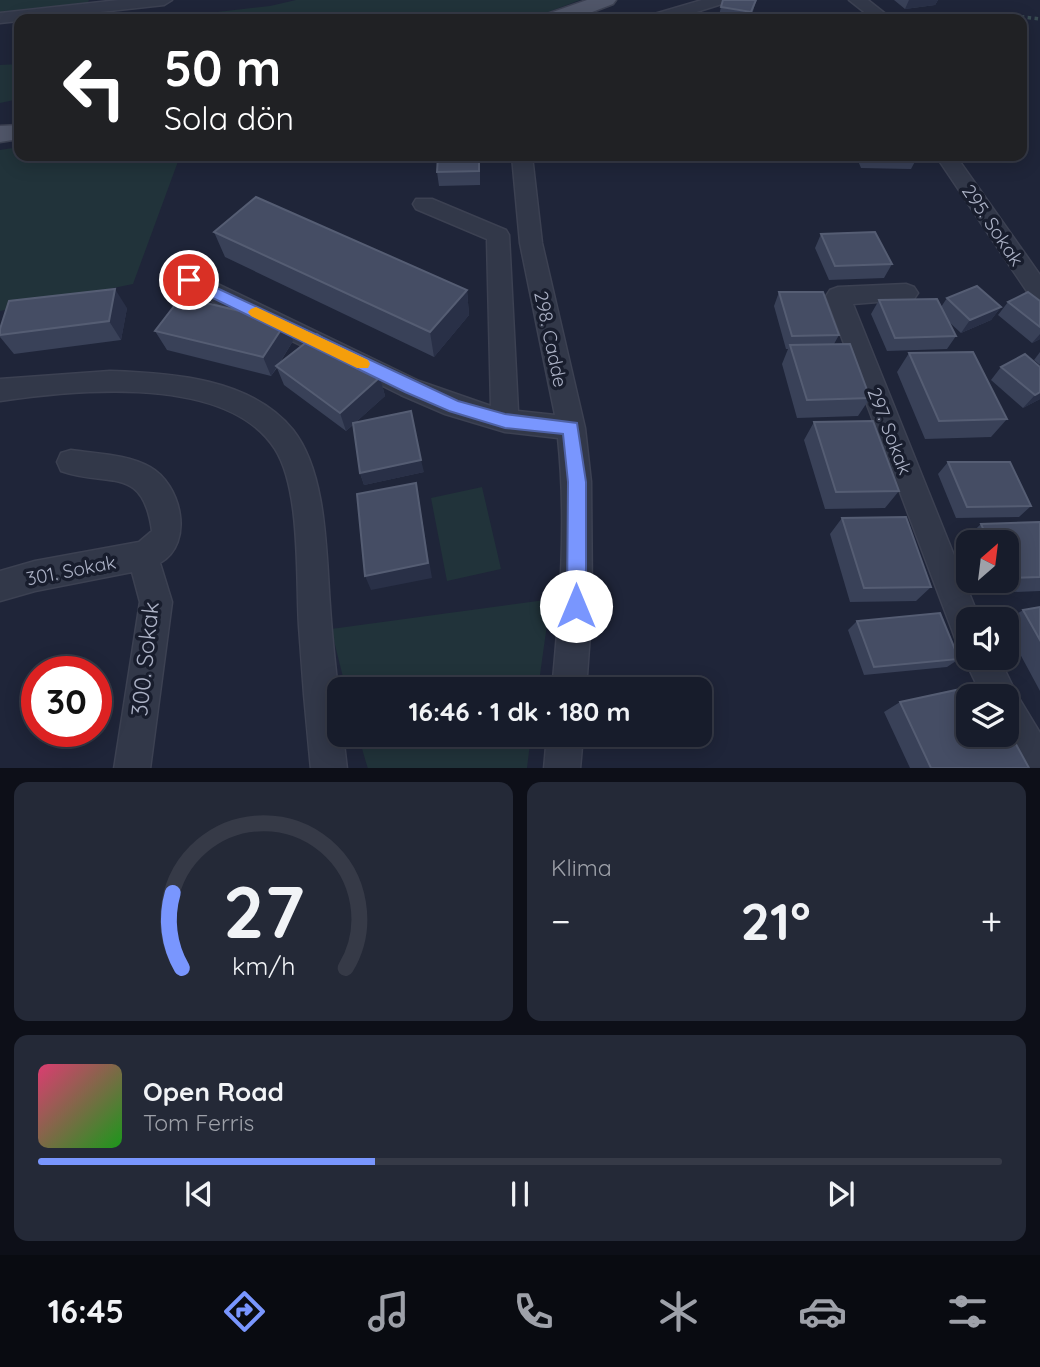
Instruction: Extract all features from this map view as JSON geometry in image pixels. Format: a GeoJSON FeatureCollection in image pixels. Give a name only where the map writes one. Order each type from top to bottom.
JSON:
{"type":"FeatureCollection","features":[{"type":"Feature","properties":{"kind":"main road"},"geometry":{"type":"LineString","coordinates":[[568,14],[606,0]]}},
{"type":"Feature","properties":{"kind":"main road"},"geometry":{"type":"LineString","coordinates":[[595,14],[615,0]]}},
{"type":"Feature","properties":{"kind":"street"},"geometry":{"type":"LineString","coordinates":[[36,14],[164,0]]}},
{"type":"Feature","properties":{"kind":"street"},"geometry":{"type":"LineString","coordinates":[[673,14],[719,0]]}},
{"type":"Feature","properties":{"kind":"street"},"geometry":{"type":"LineString","coordinates":[[857,0],[877,14]]}},
{"type":"Feature","properties":{"kind":"street","name":"298. Cadde"},"geometry":{"type":"LineString","coordinates":[[523,161],[531,243],[571,428],[577,482],[577,573],[570,677]]}},
{"type":"Feature","properties":{"kind":"street","name":"295. Sokak"},"geometry":{"type":"LineString","coordinates":[[949,161],[1040,293]]}},
{"type":"Feature","properties":{"kind":"street"},"geometry":{"type":"LineString","coordinates":[[424,204],[498,235],[505,421]]}},
{"type":"Feature","properties":{"kind":"street"},"geometry":{"type":"LineString","coordinates":[[189,280],[410,388],[454,406],[505,421],[571,428]]}},
{"type":"Feature","properties":{"kind":"street","name":"297. Sokak"},"geometry":{"type":"LineString","coordinates":[[906,293],[838,296],[959,607]]}},
{"type":"Feature","properties":{"kind":"street"},"geometry":{"type":"LineString","coordinates":[[0,390],[88,383],[172,383],[206,391],[244,407],[267,421],[284,440],[303,487],[329,768]]}},
{"type":"Feature","properties":{"kind":"street"},"geometry":{"type":"LineString","coordinates":[[71,462],[140,474],[157,488],[166,513],[167,534],[156,549],[143,556]]}},
{"type":"Feature","properties":{"kind":"street","name":"301. Sokak"},"geometry":{"type":"LineString","coordinates":[[0,586],[35,576],[143,556]]}},
{"type":"Feature","properties":{"kind":"street","name":"300. Sokak"},"geometry":{"type":"LineString","coordinates":[[131,768],[156,602],[143,556]]}},
{"type":"Feature","properties":{"kind":"street"},"geometry":{"type":"LineString","coordinates":[[1019,731],[1040,767]]}},
{"type":"Feature","properties":{"kind":"street"},"geometry":{"type":"LineString","coordinates":[[562,768],[564,747]]}},
{"type":"Feature","properties":{"kind":"shaded area"},"geometry":{"type":"Polygon","coordinates":[[[0,0],[89,0],[87,5],[0,18],[0,0]]]}},
{"type":"Feature","properties":{"kind":"shaded area"},"geometry":{"type":"Polygon","coordinates":[[[296,0],[580,0],[543,14],[200,14],[270,6],[296,0]]]}},
{"type":"Feature","properties":{"kind":"shaded area"},"geometry":{"type":"Polygon","coordinates":[[[14,64],[14,100],[0,103],[0,65],[14,64]]]}},
{"type":"Feature","properties":{"kind":"shaded area"},"geometry":{"type":"Polygon","coordinates":[[[14,148],[14,161],[178,161],[133,284],[0,311],[0,150],[14,148]]]}},
{"type":"Feature","properties":{"kind":"shaded area"},"geometry":{"type":"Polygon","coordinates":[[[482,487],[501,569],[447,581],[431,498],[482,487]]]}},
{"type":"Feature","properties":{"kind":"shaded area"},"geometry":{"type":"Polygon","coordinates":[[[545,600],[549,610],[540,677],[343,677],[331,629],[545,600]]]}},
{"type":"Feature","properties":{"kind":"shaded area"},"geometry":{"type":"Polygon","coordinates":[[[362,747],[530,747],[527,768],[368,768],[362,747]]]}},
{"type":"Feature","properties":{"kind":"building"},"geometry":{"type":"Polygon","coordinates":[[[723,0],[756,0],[751,12],[721,7],[723,0]]]}},
{"type":"Feature","properties":{"kind":"building"},"geometry":{"type":"Polygon","coordinates":[[[438,161],[479,161],[479,171],[437,172],[438,161]]]}},
{"type":"Feature","properties":{"kind":"building"},"geometry":{"type":"Polygon","coordinates":[[[256,197],[467,290],[430,332],[214,232],[256,197]]]}},
{"type":"Feature","properties":{"kind":"building"},"geometry":{"type":"Polygon","coordinates":[[[875,232],[892,264],[835,266],[821,234],[875,232]]]}},
{"type":"Feature","properties":{"kind":"building"},"geometry":{"type":"Polygon","coordinates":[[[977,286],[1001,307],[970,320],[947,298],[977,286]]]}},
{"type":"Feature","properties":{"kind":"building"},"geometry":{"type":"Polygon","coordinates":[[[115,289],[109,321],[0,335],[9,301],[115,289]]]}},
{"type":"Feature","properties":{"kind":"building"},"geometry":{"type":"Polygon","coordinates":[[[779,292],[823,292],[839,335],[792,336],[779,292]]]}},
{"type":"Feature","properties":{"kind":"building"},"geometry":{"type":"Polygon","coordinates":[[[1028,292],[1040,301],[1040,327],[1008,302],[1028,292]]]}},
{"type":"Feature","properties":{"kind":"building"},"geometry":{"type":"Polygon","coordinates":[[[181,297],[286,322],[263,357],[155,331],[181,297]]]}},
{"type":"Feature","properties":{"kind":"building"},"geometry":{"type":"Polygon","coordinates":[[[937,299],[956,336],[895,338],[879,300],[937,299]]]}},
{"type":"Feature","properties":{"kind":"building"},"geometry":{"type":"Polygon","coordinates":[[[317,334],[380,377],[340,413],[276,366],[317,334]]]}},
{"type":"Feature","properties":{"kind":"building"},"geometry":{"type":"Polygon","coordinates":[[[850,344],[870,398],[807,400],[790,345],[850,344]]]}},
{"type":"Feature","properties":{"kind":"building"},"geometry":{"type":"Polygon","coordinates":[[[973,352],[1007,419],[939,421],[909,353],[973,352]]]}},
{"type":"Feature","properties":{"kind":"building"},"geometry":{"type":"Polygon","coordinates":[[[1025,354],[1040,367],[1040,392],[1035,395],[1001,367],[1025,354]]]}},
{"type":"Feature","properties":{"kind":"building"},"geometry":{"type":"Polygon","coordinates":[[[411,411],[421,460],[360,473],[353,423],[411,411]]]}},
{"type":"Feature","properties":{"kind":"building"},"geometry":{"type":"Polygon","coordinates":[[[873,421],[899,491],[836,492],[814,422],[873,421]]]}},
{"type":"Feature","properties":{"kind":"building"},"geometry":{"type":"Polygon","coordinates":[[[948,462],[1010,462],[1031,506],[967,507],[948,462]]]}},
{"type":"Feature","properties":{"kind":"building"},"geometry":{"type":"Polygon","coordinates":[[[416,483],[428,563],[365,576],[357,494],[416,483]]]}},
{"type":"Feature","properties":{"kind":"building"},"geometry":{"type":"Polygon","coordinates":[[[906,517],[931,587],[864,588],[842,518],[906,517]]]}},
{"type":"Feature","properties":{"kind":"building"},"geometry":{"type":"Polygon","coordinates":[[[1040,522],[1040,577],[1019,578],[1019,530],[984,530],[981,524],[1040,522]]]}},
{"type":"Feature","properties":{"kind":"building"},"geometry":{"type":"Polygon","coordinates":[[[1040,607],[1040,640],[1023,610],[1040,607]]]}},
{"type":"Feature","properties":{"kind":"building"},"geometry":{"type":"Polygon","coordinates":[[[940,613],[956,652],[956,659],[874,667],[857,621],[940,613]]]}},
{"type":"Feature","properties":{"kind":"building"},"geometry":{"type":"Polygon","coordinates":[[[956,690],[956,747],[1018,747],[1029,768],[931,768],[900,702],[956,690]]]}},
{"type":"Feature","properties":{"kind":"slow traffic"},"geometry":{"type":"LineString","coordinates":[[256,312],[362,364]]}},
{"type":"Feature","properties":{"kind":"route"},"geometry":{"type":"LineString","coordinates":[[189,280],[410,388],[454,406],[505,421],[571,428],[577,482],[576,606]]}}]}
